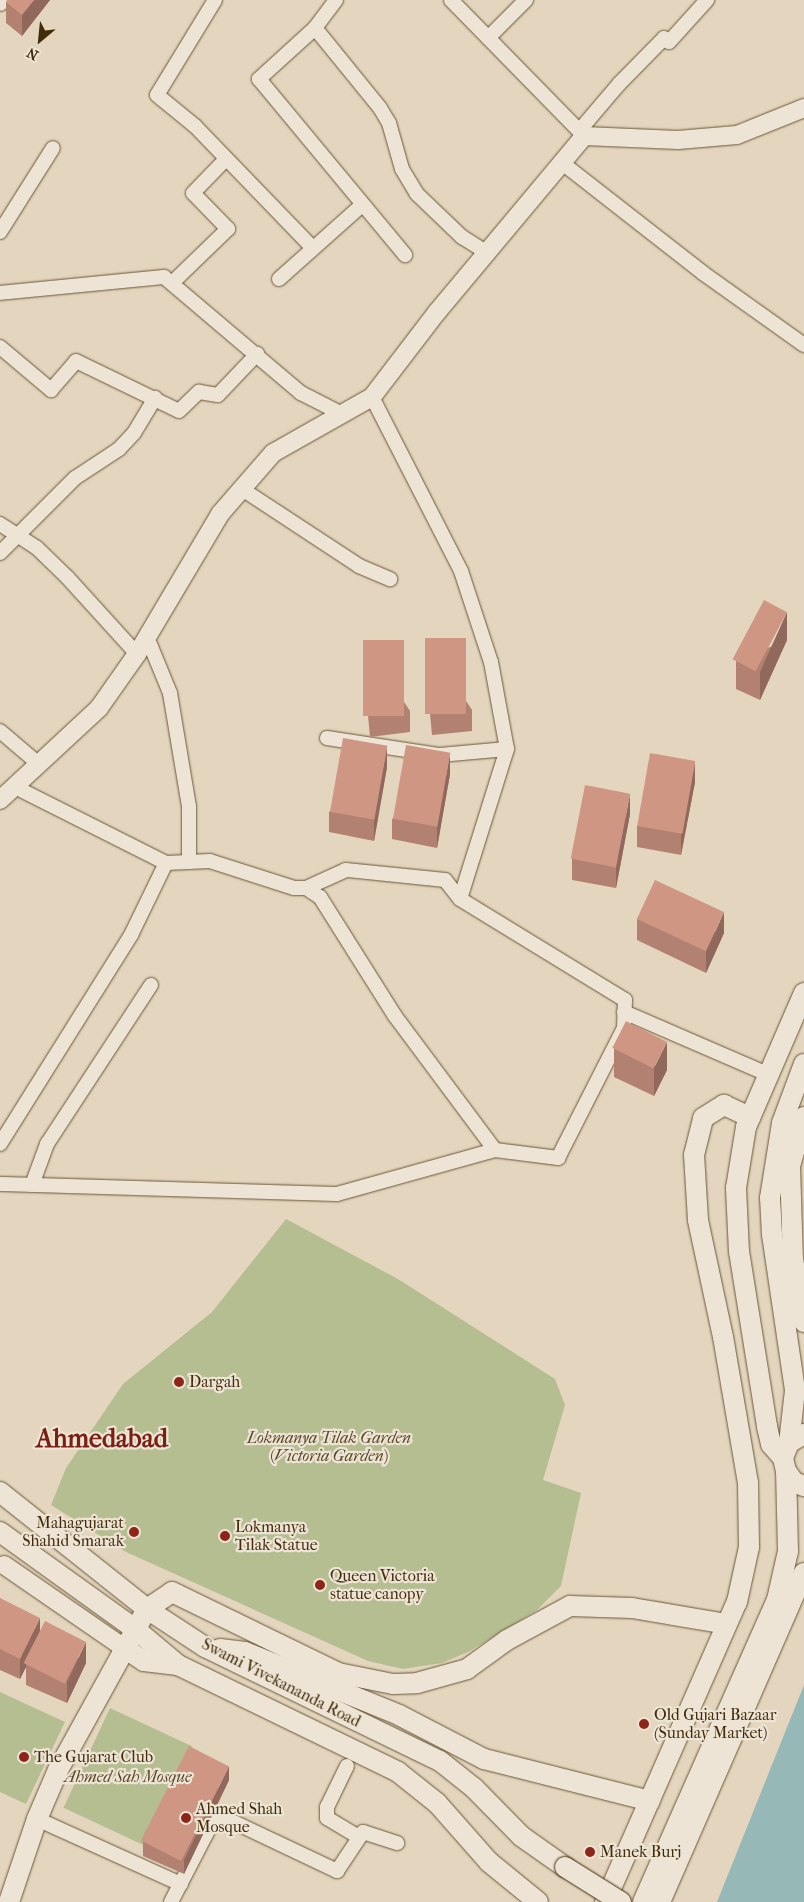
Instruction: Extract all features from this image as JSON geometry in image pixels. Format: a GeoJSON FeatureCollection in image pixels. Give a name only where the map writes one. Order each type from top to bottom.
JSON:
{"type":"FeatureCollection","features":[{"type":"Feature","properties":{"kind":"main road"},"geometry":{"type":"LineString","coordinates":[[790,1452],[771,1444],[739,1252],[736,1188],[750,1117],[767,1074],[804,993]]}},
{"type":"Feature","properties":{"kind":"main road"},"geometry":{"type":"LineString","coordinates":[[643,1902],[777,1600],[788,1551],[790,1452],[795,1390],[772,1236],[770,1198],[782,1123],[804,1064]]}},
{"type":"Feature","properties":{"kind":"main road"},"geometry":{"type":"LineString","coordinates":[[605,1902],[737,1602],[749,1547],[748,1483],[723,1337],[698,1220],[694,1155],[703,1118],[724,1105],[750,1117]]}},
{"type":"Feature","properties":{"kind":"main road"},"geometry":{"type":"LineString","coordinates":[[804,1117],[790,1166],[793,1258],[804,1322]]}},
{"type":"Feature","properties":{"kind":"main road"},"geometry":{"type":"LineString","coordinates":[[790,1452],[794,1482],[804,1486]]}},
{"type":"Feature","properties":{"kind":"main road","name":"Swami Vivekananda Road"},"geometry":{"type":"LineString","coordinates":[[0,1492],[147,1609],[205,1647],[440,1761],[474,1788],[521,1836],[565,1867],[621,1902]]}},
{"type":"Feature","properties":{"kind":"main road"},"geometry":{"type":"LineString","coordinates":[[4,1536],[135,1630],[178,1665],[398,1772],[437,1803],[489,1862],[538,1902]]}},
{"type":"Feature","properties":{"kind":"main road"},"geometry":{"type":"LineString","coordinates":[[660,1902],[804,1573]]}},
{"type":"Feature","properties":{"kind":"main road"},"geometry":{"type":"LineString","coordinates":[[9,1902],[37,1819],[58,1770],[124,1647],[147,1609],[172,1592],[338,1673],[393,1684],[417,1683],[467,1669],[507,1640],[570,1606],[632,1608],[727,1624]]}},
{"type":"Feature","properties":{"kind":"main road"},"geometry":{"type":"LineString","coordinates":[[124,1647],[144,1661],[178,1665]]}},
{"type":"Feature","properties":{"kind":"main road"},"geometry":{"type":"LineString","coordinates":[[205,1647],[244,1652],[399,1715],[484,1759],[650,1801]]}},
{"type":"Feature","properties":{"kind":"main road"},"geometry":{"type":"LineString","coordinates":[[20,1902],[23,1860]]}},
{"type":"Feature","properties":{"kind":"street"},"geometry":{"type":"LineString","coordinates":[[215,0],[157,94],[194,126],[312,247]]}},
{"type":"Feature","properties":{"kind":"street"},"geometry":{"type":"LineString","coordinates":[[336,0],[315,28],[259,79],[362,206],[405,255]]}},
{"type":"Feature","properties":{"kind":"street"},"geometry":{"type":"LineString","coordinates":[[451,0],[582,134],[678,140],[737,135],[804,108]]}},
{"type":"Feature","properties":{"kind":"street"},"geometry":{"type":"LineString","coordinates":[[488,38],[526,0]]}},
{"type":"Feature","properties":{"kind":"street"},"geometry":{"type":"LineString","coordinates":[[0,800],[100,708],[148,637],[220,514],[242,488],[273,453],[340,413],[372,397],[437,312],[488,253],[560,162],[619,84],[664,38],[669,42],[707,0]]}},
{"type":"Feature","properties":{"kind":"street"},"geometry":{"type":"LineString","coordinates":[[315,28],[380,108],[389,123],[402,169],[417,194],[462,237],[488,253]]}},
{"type":"Feature","properties":{"kind":"street"},"geometry":{"type":"LineString","coordinates":[[0,232],[53,148]]}},
{"type":"Feature","properties":{"kind":"street"},"geometry":{"type":"LineString","coordinates":[[172,283],[228,229],[193,192],[226,159]]}},
{"type":"Feature","properties":{"kind":"street"},"geometry":{"type":"LineString","coordinates":[[560,162],[703,273],[804,344]]}},
{"type":"Feature","properties":{"kind":"street"},"geometry":{"type":"LineString","coordinates":[[279,279],[312,247],[362,206]]}},
{"type":"Feature","properties":{"kind":"street"},"geometry":{"type":"LineString","coordinates":[[0,293],[164,277],[301,393],[340,413]]}},
{"type":"Feature","properties":{"kind":"street"},"geometry":{"type":"LineString","coordinates":[[0,347],[51,390],[76,361],[179,411],[200,392],[218,395],[257,354]]}},
{"type":"Feature","properties":{"kind":"street"},"geometry":{"type":"LineString","coordinates":[[372,397],[461,571],[491,662],[506,749],[460,899]]}},
{"type":"Feature","properties":{"kind":"street"},"geometry":{"type":"LineString","coordinates":[[0,553],[75,478],[119,449],[134,433],[155,398]]}},
{"type":"Feature","properties":{"kind":"street"},"geometry":{"type":"LineString","coordinates":[[242,488],[359,566],[390,579]]}},
{"type":"Feature","properties":{"kind":"street"},"geometry":{"type":"LineString","coordinates":[[0,524],[37,548],[67,577],[137,654]]}},
{"type":"Feature","properties":{"kind":"street"},"geometry":{"type":"LineString","coordinates":[[148,637],[170,693],[189,806],[188,862]]}},
{"type":"Feature","properties":{"kind":"street"},"geometry":{"type":"LineString","coordinates":[[0,731],[40,765]]}},
{"type":"Feature","properties":{"kind":"street"},"geometry":{"type":"LineString","coordinates":[[327,738],[440,755],[506,749]]}},
{"type":"Feature","properties":{"kind":"street"},"geometry":{"type":"LineString","coordinates":[[15,787],[166,863],[210,861],[265,880],[306,888],[320,897],[395,1016],[495,1150]]}},
{"type":"Feature","properties":{"kind":"street"},"geometry":{"type":"LineString","coordinates":[[0,1144],[131,935],[166,863]]}},
{"type":"Feature","properties":{"kind":"street"},"geometry":{"type":"LineString","coordinates":[[0,1184],[337,1194],[495,1150],[558,1158],[624,1028],[625,1000],[460,899],[445,880],[346,870],[306,888]]}},
{"type":"Feature","properties":{"kind":"street"},"geometry":{"type":"LineString","coordinates":[[32,1185],[47,1144],[151,985]]}},
{"type":"Feature","properties":{"kind":"street"},"geometry":{"type":"LineString","coordinates":[[624,1012],[767,1074]]}},
{"type":"Feature","properties":{"kind":"street"},"geometry":{"type":"LineString","coordinates":[[4,1536],[2,1566],[124,1647]]}},
{"type":"Feature","properties":{"kind":"street"},"geometry":{"type":"LineString","coordinates":[[347,1766],[327,1807],[327,1818],[359,1837]]}},
{"type":"Feature","properties":{"kind":"street"},"geometry":{"type":"LineString","coordinates":[[171,1902],[213,1821],[219,1815],[337,1871],[359,1837],[367,1832],[388,1842],[397,1843]]}},
{"type":"Feature","properties":{"kind":"street"},"geometry":{"type":"LineString","coordinates":[[37,1819],[181,1884]]}},
{"type":"Feature","properties":{"kind":"green space","name":"Lokmanya Tilak Garden (Victoria Garden)"},"geometry":{"type":"Polygon","coordinates":[[[286,1219],[398,1279],[555,1379],[565,1405],[543,1480],[581,1493],[561,1586],[537,1610],[468,1652],[442,1663],[403,1669],[368,1661],[126,1552],[51,1505],[66,1468],[123,1384],[212,1312],[286,1219]]]}},
{"type":"Feature","properties":{"kind":"green space","name":"The Gujarat Club"},"geometry":{"type":"Polygon","coordinates":[[[0,1692],[65,1722],[26,1804],[0,1792],[0,1692]]]}},
{"type":"Feature","properties":{"kind":"green space","name":"Ahmed Sah Mosque"},"geometry":{"type":"Polygon","coordinates":[[[110,1708],[192,1746],[146,1846],[64,1808],[110,1708]]]}},
{"type":"Feature","properties":{"kind":"water"},"geometry":{"type":"Polygon","coordinates":[[[804,1685],[804,1902],[717,1902],[804,1685]]]}},
{"type":"Feature","properties":{"kind":"building"},"geometry":{"type":"Polygon","coordinates":[[[7,0],[34,0],[22,15],[6,2],[7,0]]]}},
{"type":"Feature","properties":{"kind":"building"},"geometry":{"type":"Polygon","coordinates":[[[764,600],[787,612],[756,671],[733,659],[764,600]]]}},
{"type":"Feature","properties":{"kind":"building"},"geometry":{"type":"Polygon","coordinates":[[[425,638],[466,638],[466,714],[425,714],[425,638]]]}},
{"type":"Feature","properties":{"kind":"building"},"geometry":{"type":"Polygon","coordinates":[[[363,640],[404,640],[404,716],[363,716],[363,640]]]}},
{"type":"Feature","properties":{"kind":"building"},"geometry":{"type":"Polygon","coordinates":[[[343,738],[387,746],[374,820],[330,812],[343,738]]]}},
{"type":"Feature","properties":{"kind":"building"},"geometry":{"type":"Polygon","coordinates":[[[406,745],[450,753],[437,827],[393,819],[406,745]]]}},
{"type":"Feature","properties":{"kind":"building"},"geometry":{"type":"Polygon","coordinates":[[[650,753],[695,761],[682,834],[637,826],[650,753]]]}},
{"type":"Feature","properties":{"kind":"building"},"geometry":{"type":"Polygon","coordinates":[[[585,785],[630,794],[616,867],[571,859],[585,785]]]}},
{"type":"Feature","properties":{"kind":"building"},"geometry":{"type":"Polygon","coordinates":[[[655,880],[724,912],[706,951],[637,919],[655,880]]]}},
{"type":"Feature","properties":{"kind":"building"},"geometry":{"type":"Polygon","coordinates":[[[626,1021],[667,1042],[653,1069],[612,1048],[626,1021]]]}},
{"type":"Feature","properties":{"kind":"building"},"geometry":{"type":"Polygon","coordinates":[[[0,1598],[40,1618],[20,1659],[0,1649],[0,1598]]]}},
{"type":"Feature","properties":{"kind":"building"},"geometry":{"type":"Polygon","coordinates":[[[45,1621],[86,1642],[65,1684],[24,1663],[45,1621]]]}},
{"type":"Feature","properties":{"kind":"building","name":"Ahmed Shah Mosque"},"geometry":{"type":"Polygon","coordinates":[[[189,1746],[229,1766],[181,1861],[141,1840],[189,1746]]]}},
{"type":"Feature","properties":{"kind":"place","name":"Dargah"},"geometry":{"type":"Point","coordinates":[179,1382]}},
{"type":"Feature","properties":{"kind":"place","name":"Mahagujarat Shahid Smarak"},"geometry":{"type":"Point","coordinates":[134,1532]}},
{"type":"Feature","properties":{"kind":"place","name":"Lokmanya Tilak Statue"},"geometry":{"type":"Point","coordinates":[225,1536]}},
{"type":"Feature","properties":{"kind":"place","name":"Queen Victoria statue canopy"},"geometry":{"type":"Point","coordinates":[320,1585]}},
{"type":"Feature","properties":{"kind":"place","name":"Old Gujari Bazaar (Sunday Market)"},"geometry":{"type":"Point","coordinates":[644,1724]}},
{"type":"Feature","properties":{"kind":"place","name":"The Gujarat Club"},"geometry":{"type":"Point","coordinates":[24,1757]}},
{"type":"Feature","properties":{"kind":"place","name":"Ahmed Shah Mosque"},"geometry":{"type":"Point","coordinates":[186,1818]}},
{"type":"Feature","properties":{"kind":"place","name":"Manek Burj"},"geometry":{"type":"Point","coordinates":[590,1852]}},
{"type":"Feature","properties":{"kind":"district","name":"Ahmedabad"},"geometry":{"type":"Point","coordinates":[102,1439]}}]}
